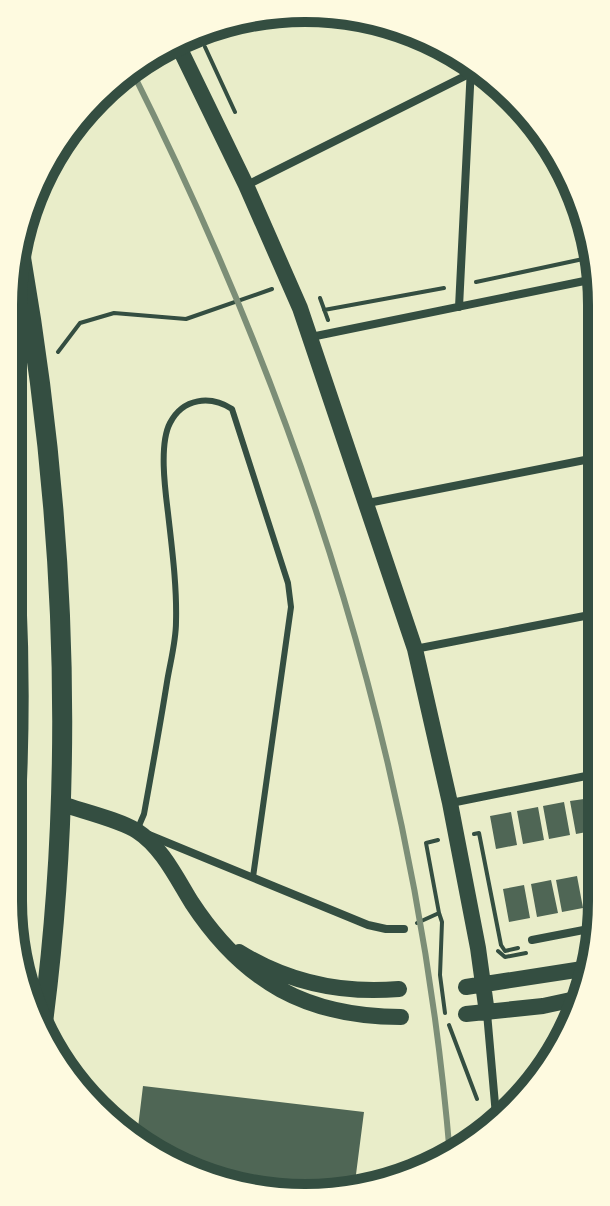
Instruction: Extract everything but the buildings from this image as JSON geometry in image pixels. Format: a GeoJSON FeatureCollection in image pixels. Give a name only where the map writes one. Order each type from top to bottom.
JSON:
{"type":"FeatureCollection","features":[{"type":"Feature","properties":{"kind":"main road"},"geometry":{"type":"LineString","coordinates":[[180,51],[290,283],[368,503],[415,649],[450,803],[478,948],[474,986],[487,1013]]}},
{"type":"Feature","properties":{"kind":"main road"},"geometry":{"type":"LineString","coordinates":[[24,274],[40,371],[52,476],[62,623],[62,804],[44,1010]]}},
{"type":"Feature","properties":{"kind":"main road"},"geometry":{"type":"LineString","coordinates":[[62,804],[137,830],[162,855],[206,924],[250,971],[293,997],[354,1016],[401,1017]]}},
{"type":"Feature","properties":{"kind":"main road"},"geometry":{"type":"LineString","coordinates":[[215,934],[254,962],[298,981],[348,990],[399,989]]}},
{"type":"Feature","properties":{"kind":"main road"},"geometry":{"type":"LineString","coordinates":[[474,986],[579,970]]}},
{"type":"Feature","properties":{"kind":"main road"},"geometry":{"type":"LineString","coordinates":[[466,1014],[570,1000]]}},
{"type":"Feature","properties":{"kind":"street"},"geometry":{"type":"LineString","coordinates":[[246,185],[466,73]]}},
{"type":"Feature","properties":{"kind":"street"},"geometry":{"type":"LineString","coordinates":[[459,307],[471,76]]}},
{"type":"Feature","properties":{"kind":"street"},"geometry":{"type":"LineString","coordinates":[[311,337],[587,281]]}},
{"type":"Feature","properties":{"kind":"street"},"geometry":{"type":"LineString","coordinates":[[368,503],[588,459]]}},
{"type":"Feature","properties":{"kind":"street"},"geometry":{"type":"LineString","coordinates":[[415,649],[587,615]]}},
{"type":"Feature","properties":{"kind":"street"},"geometry":{"type":"LineString","coordinates":[[450,803],[587,776]]}},
{"type":"Feature","properties":{"kind":"street"},"geometry":{"type":"LineString","coordinates":[[137,830],[368,925],[404,929]]}},
{"type":"Feature","properties":{"kind":"street"},"geometry":{"type":"LineString","coordinates":[[534,943],[586,930]]}},
{"type":"Feature","properties":{"kind":"street"},"geometry":{"type":"LineString","coordinates":[[487,1013],[496,1110]]}},
{"type":"Feature","properties":{"kind":"lane"},"geometry":{"type":"LineString","coordinates":[[137,830],[144,814],[176,625],[173,552],[165,493],[164,439],[170,422],[180,410],[206,399],[220,401],[232,409],[290,597],[253,877]]}},
{"type":"Feature","properties":{"kind":"path"},"geometry":{"type":"LineString","coordinates":[[40,371],[80,323],[114,313],[186,319],[290,283]]}},
{"type":"Feature","properties":{"kind":"path"},"geometry":{"type":"LineString","coordinates":[[478,1102],[446,1016],[440,975],[442,922],[426,843],[479,833],[498,935],[505,951],[534,943]]}},
{"type":"Feature","properties":{"kind":"path"},"geometry":{"type":"LineString","coordinates":[[456,836],[474,837],[497,950],[505,957],[535,952]]}},
{"type":"Feature","properties":{"kind":"path"},"geometry":{"type":"LineString","coordinates":[[404,929],[439,913]]}},
{"type":"Feature","properties":{"kind":"railway"},"geometry":{"type":"LineString","coordinates":[[135,78],[193,199],[249,330],[300,463],[343,597],[381,733],[411,872],[434,1013],[449,1144]]}}]}
